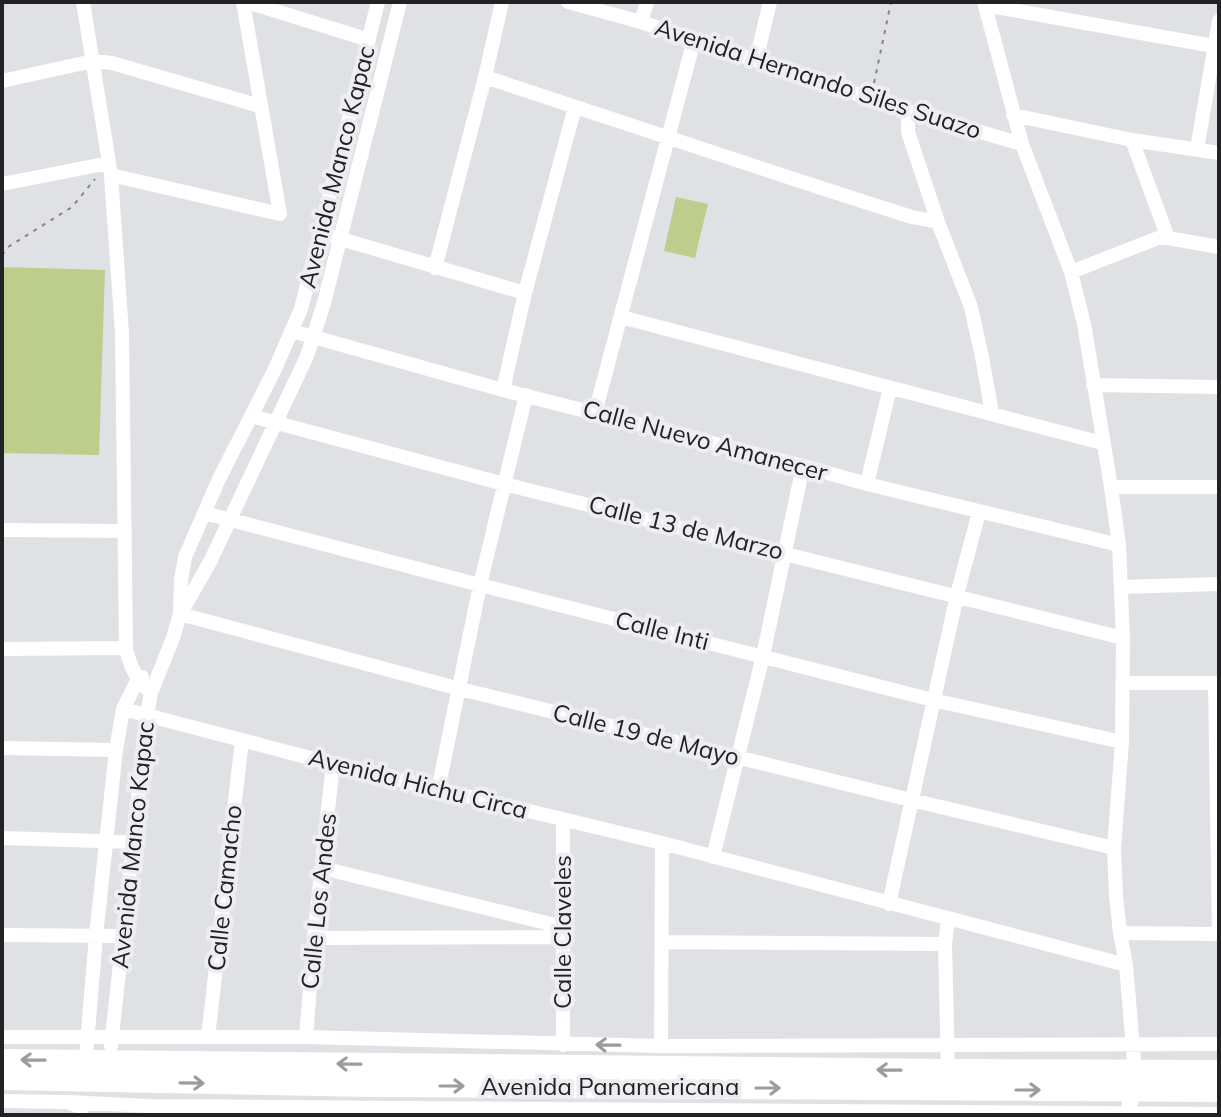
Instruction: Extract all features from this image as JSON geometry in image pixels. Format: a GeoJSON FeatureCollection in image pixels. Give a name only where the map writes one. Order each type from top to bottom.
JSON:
{"type":"FeatureCollection","features":[{"type":"Feature","properties":{"kind":"highway","name":"Avenida Panamericana"},"geometry":{"type":"LineString","coordinates":[[2,1060],[109,1071],[948,1070],[1134,1081],[1205,1092]]}},
{"type":"Feature","properties":{"kind":"highway","name":"Avenida Panamericana"},"geometry":{"type":"LineString","coordinates":[[2,1079],[85,1070]]}},
{"type":"Feature","properties":{"kind":"highway","name":"Avenida Panamericana"},"geometry":{"type":"LineString","coordinates":[[109,1071],[150,1082],[370,1103],[1134,1081],[1175,1092],[1205,1092]]}},
{"type":"Feature","properties":{"kind":"street"},"geometry":{"type":"LineString","coordinates":[[83,2],[110,169],[122,333],[126,648],[138,679],[151,693]]}},
{"type":"Feature","properties":{"kind":"street"},"geometry":{"type":"LineString","coordinates":[[2,184],[110,169],[280,214],[245,2],[369,40]]}},
{"type":"Feature","properties":{"kind":"street","name":"Avenida Manco Kapac"},"geometry":{"type":"LineString","coordinates":[[109,1071],[147,715],[151,693],[180,614],[185,557],[301,309],[378,2]]}},
{"type":"Feature","properties":{"kind":"street"},"geometry":{"type":"LineString","coordinates":[[180,614],[210,562],[307,356],[400,2]]}},
{"type":"Feature","properties":{"kind":"street"},"geometry":{"type":"LineString","coordinates":[[435,268],[502,2]]}},
{"type":"Feature","properties":{"kind":"street","name":"Avenida Hernando Siles Suazo"},"geometry":{"type":"LineString","coordinates":[[568,2],[641,22],[908,111],[1022,144]]}},
{"type":"Feature","properties":{"kind":"street"},"geometry":{"type":"LineString","coordinates":[[641,22],[647,2]]}},
{"type":"Feature","properties":{"kind":"street"},"geometry":{"type":"LineString","coordinates":[[756,60],[770,2]]}},
{"type":"Feature","properties":{"kind":"street"},"geometry":{"type":"LineString","coordinates":[[1128,1114],[1134,1081],[1134,1044],[1120,933],[1114,848],[1122,742],[1123,638],[1119,545],[1084,324],[1071,272],[1013,115],[985,3],[1216,46]]}},
{"type":"Feature","properties":{"kind":"street"},"geometry":{"type":"LineString","coordinates":[[1197,149],[1219,21]]}},
{"type":"Feature","properties":{"kind":"street"},"geometry":{"type":"LineString","coordinates":[[595,413],[694,40]]}},
{"type":"Feature","properties":{"kind":"street"},"geometry":{"type":"LineString","coordinates":[[2,81],[93,61],[112,63],[260,106]]}},
{"type":"Feature","properties":{"kind":"street"},"geometry":{"type":"LineString","coordinates":[[485,77],[748,165],[912,217],[938,222]]}},
{"type":"Feature","properties":{"kind":"street"},"geometry":{"type":"LineString","coordinates":[[503,390],[525,293],[575,107]]}},
{"type":"Feature","properties":{"kind":"street"},"geometry":{"type":"LineString","coordinates":[[908,111],[908,132],[971,307],[992,413]]}},
{"type":"Feature","properties":{"kind":"street"},"geometry":{"type":"LineString","coordinates":[[1013,115],[1132,140],[1219,153]]}},
{"type":"Feature","properties":{"kind":"street"},"geometry":{"type":"LineString","coordinates":[[1132,140],[1168,238]]}},
{"type":"Feature","properties":{"kind":"street"},"geometry":{"type":"LineString","coordinates":[[320,233],[525,293]]}},
{"type":"Feature","properties":{"kind":"street"},"geometry":{"type":"LineString","coordinates":[[1071,272],[1146,241],[1168,238],[1219,247]]}},
{"type":"Feature","properties":{"kind":"street"},"geometry":{"type":"LineString","coordinates":[[621,317],[1102,443]]}},
{"type":"Feature","properties":{"kind":"street","name":"Calle Nuevo Amanecer"},"geometry":{"type":"LineString","coordinates":[[292,331],[503,390],[1119,545]]}},
{"type":"Feature","properties":{"kind":"street"},"geometry":{"type":"LineString","coordinates":[[1093,385],[1219,387]]}},
{"type":"Feature","properties":{"kind":"street"},"geometry":{"type":"LineString","coordinates":[[867,484],[890,388]]}},
{"type":"Feature","properties":{"kind":"street"},"geometry":{"type":"LineString","coordinates":[[438,790],[480,585],[526,395]]}},
{"type":"Feature","properties":{"kind":"street","name":"Calle 13 de Marzo"},"geometry":{"type":"LineString","coordinates":[[251,416],[504,484],[1123,638]]}},
{"type":"Feature","properties":{"kind":"street"},"geometry":{"type":"LineString","coordinates":[[713,857],[763,656],[803,466]]}},
{"type":"Feature","properties":{"kind":"street"},"geometry":{"type":"LineString","coordinates":[[1111,487],[1219,487]]}},
{"type":"Feature","properties":{"kind":"street"},"geometry":{"type":"LineString","coordinates":[[889,904],[957,595],[979,512]]}},
{"type":"Feature","properties":{"kind":"street","name":"Calle Inti"},"geometry":{"type":"LineString","coordinates":[[204,513],[933,700],[1122,742]]}},
{"type":"Feature","properties":{"kind":"street"},"geometry":{"type":"LineString","coordinates":[[2,530],[125,531]]}},
{"type":"Feature","properties":{"kind":"street"},"geometry":{"type":"LineString","coordinates":[[1121,587],[1219,584]]}},
{"type":"Feature","properties":{"kind":"street","name":"Calle 19 de Mayo"},"geometry":{"type":"LineString","coordinates":[[180,614],[460,689],[1114,848]]}},
{"type":"Feature","properties":{"kind":"street"},"geometry":{"type":"LineString","coordinates":[[2,649],[126,648]]}},
{"type":"Feature","properties":{"kind":"street"},"geometry":{"type":"LineString","coordinates":[[85,1070],[96,936],[123,709],[138,679],[161,669]]}},
{"type":"Feature","properties":{"kind":"street"},"geometry":{"type":"LineString","coordinates":[[1120,933],[1219,934],[1217,683],[1122,683]]}},
{"type":"Feature","properties":{"kind":"street","name":"Avenida Hichu Circa"},"geometry":{"type":"LineString","coordinates":[[123,709],[333,764],[662,843],[1126,965]]}},
{"type":"Feature","properties":{"kind":"street","name":"Calle Camacho"},"geometry":{"type":"LineString","coordinates":[[208,1037],[242,740]]}},
{"type":"Feature","properties":{"kind":"street"},"geometry":{"type":"LineString","coordinates":[[2,748],[116,750]]}},
{"type":"Feature","properties":{"kind":"street","name":"Calle Los Andes"},"geometry":{"type":"LineString","coordinates":[[306,1037],[333,764]]}},
{"type":"Feature","properties":{"kind":"street","name":"Calle Claveles"},"geometry":{"type":"LineString","coordinates":[[563,819],[563,1045]]}},
{"type":"Feature","properties":{"kind":"street"},"geometry":{"type":"LineString","coordinates":[[2,838],[133,842]]}},
{"type":"Feature","properties":{"kind":"street"},"geometry":{"type":"LineString","coordinates":[[661,1046],[662,843]]}},
{"type":"Feature","properties":{"kind":"street"},"geometry":{"type":"LineString","coordinates":[[322,868],[563,932]]}},
{"type":"Feature","properties":{"kind":"street"},"geometry":{"type":"LineString","coordinates":[[948,919],[945,944],[948,1070]]}},
{"type":"Feature","properties":{"kind":"street"},"geometry":{"type":"LineString","coordinates":[[314,938],[563,932]]}},
{"type":"Feature","properties":{"kind":"street"},"geometry":{"type":"LineString","coordinates":[[2,935],[122,936]]}},
{"type":"Feature","properties":{"kind":"street"},"geometry":{"type":"LineString","coordinates":[[662,942],[945,944]]}},
{"type":"Feature","properties":{"kind":"street","name":"Avenida Panamericana"},"geometry":{"type":"LineString","coordinates":[[2,1037],[306,1037],[661,1046],[1219,1044]]}},
{"type":"Feature","properties":{"kind":"street"},"geometry":{"type":"LineString","coordinates":[[1199,1044],[1205,1092],[1219,1114]]}},
{"type":"Feature","properties":{"kind":"street"},"geometry":{"type":"LineString","coordinates":[[148,1110],[150,1082]]}},
{"type":"Feature","properties":{"kind":"street"},"geometry":{"type":"LineString","coordinates":[[1175,1092],[1175,1115]]}},
{"type":"Feature","properties":{"kind":"street"},"geometry":{"type":"LineString","coordinates":[[2,1101],[68,1102],[148,1110],[370,1103],[627,1112],[1175,1115],[1205,1092]]}},
{"type":"Feature","properties":{"kind":"street"},"geometry":{"type":"LineString","coordinates":[[68,1102],[80,1107],[82,1115]]}},
{"type":"Feature","properties":{"kind":"path"},"geometry":{"type":"LineString","coordinates":[[871,98],[891,2]]}},
{"type":"Feature","properties":{"kind":"path"},"geometry":{"type":"LineString","coordinates":[[2,255],[8,247],[72,207],[110,169]]}},
{"type":"Feature","properties":{"kind":"green space"},"geometry":{"type":"Polygon","coordinates":[[[676,197],[708,204],[695,258],[664,251],[676,197]]]}},
{"type":"Feature","properties":{"kind":"green space"},"geometry":{"type":"Polygon","coordinates":[[[2,267],[105,270],[99,455],[2,453],[2,267]]]}}]}
